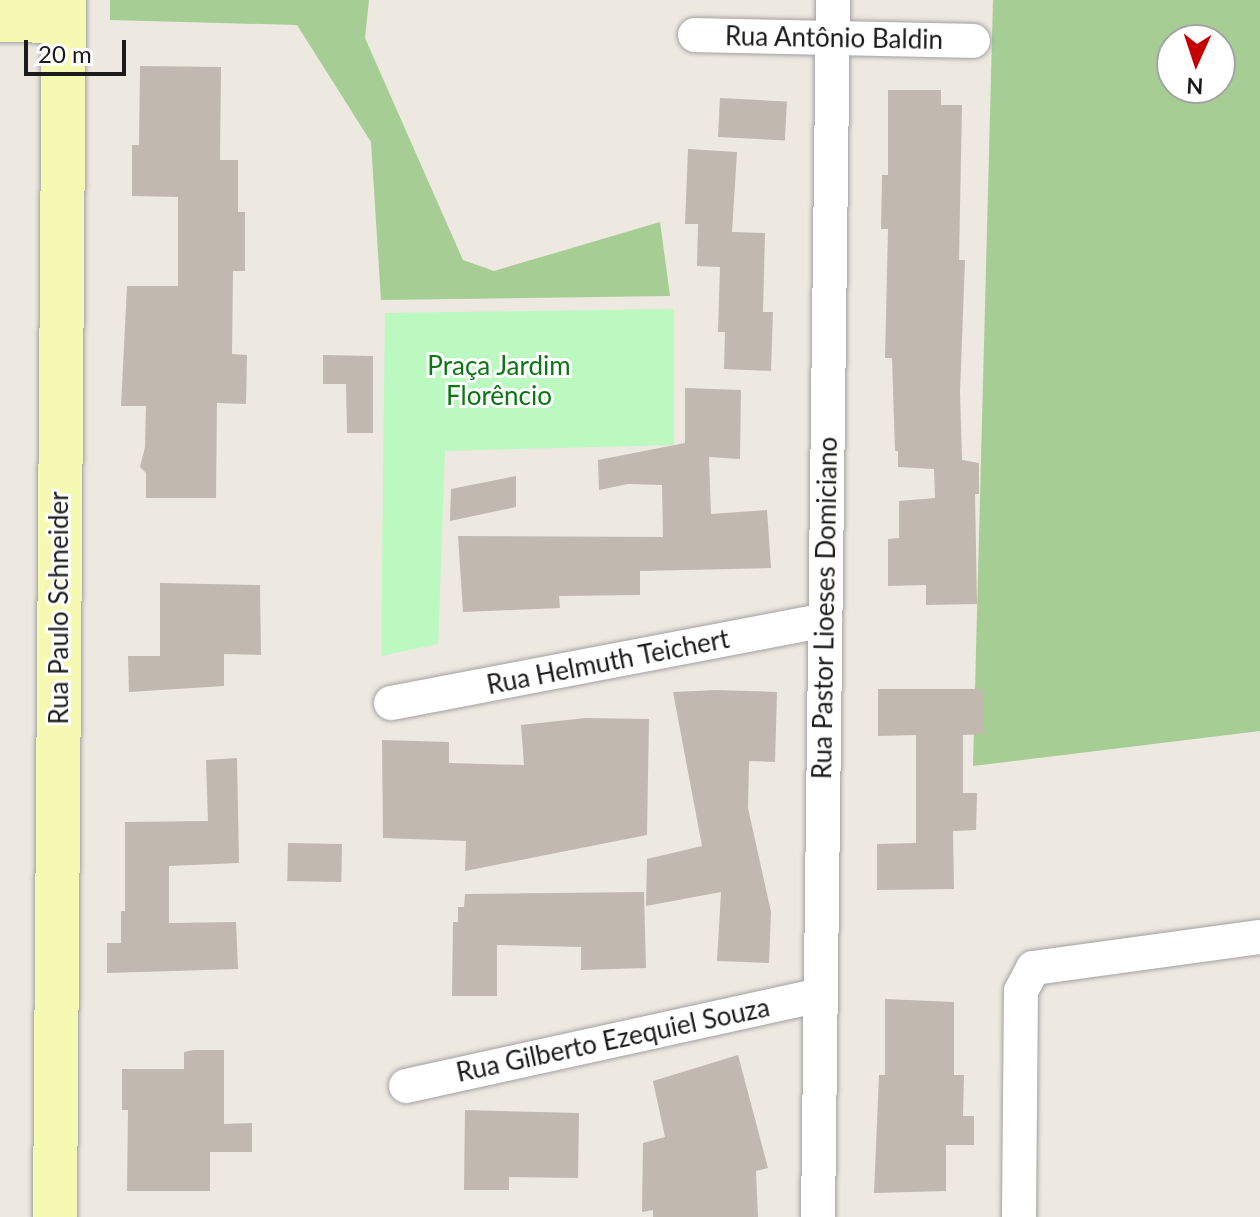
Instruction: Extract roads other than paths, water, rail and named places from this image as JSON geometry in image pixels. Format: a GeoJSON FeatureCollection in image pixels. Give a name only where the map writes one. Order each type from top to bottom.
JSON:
{"type":"FeatureCollection","features":[{"type":"Feature","properties":{"kind":"street","name":"Rua Pastor Lioeses Domiciano"},"geometry":{"type":"LineString","coordinates":[[818,1217],[833,0]]}},
{"type":"Feature","properties":{"kind":"street"},"geometry":{"type":"LineString","coordinates":[[0,20],[64,10]]}},
{"type":"Feature","properties":{"kind":"street","name":"Rua Paulo Schneider"},"geometry":{"type":"LineString","coordinates":[[55,1217],[64,10]]}},
{"type":"Feature","properties":{"kind":"street","name":"Rua Antônio Baldin"},"geometry":{"type":"LineString","coordinates":[[695,35],[973,41]]}},
{"type":"Feature","properties":{"kind":"street","name":"Rua Helmuth Teichert"},"geometry":{"type":"LineString","coordinates":[[391,703],[825,620]]}},
{"type":"Feature","properties":{"kind":"street"},"geometry":{"type":"LineString","coordinates":[[1019,1217],[1021,991],[1033,968],[1260,937]]}},
{"type":"Feature","properties":{"kind":"street","name":"Rua Gilberto Ezequiel Souza"},"geometry":{"type":"LineString","coordinates":[[406,1086],[820,995]]}},
{"type":"Feature","properties":{"kind":"park label","name":"Praça Jardim Florêncio"},"geometry":{"type":"Point","coordinates":[499,381]}}]}
